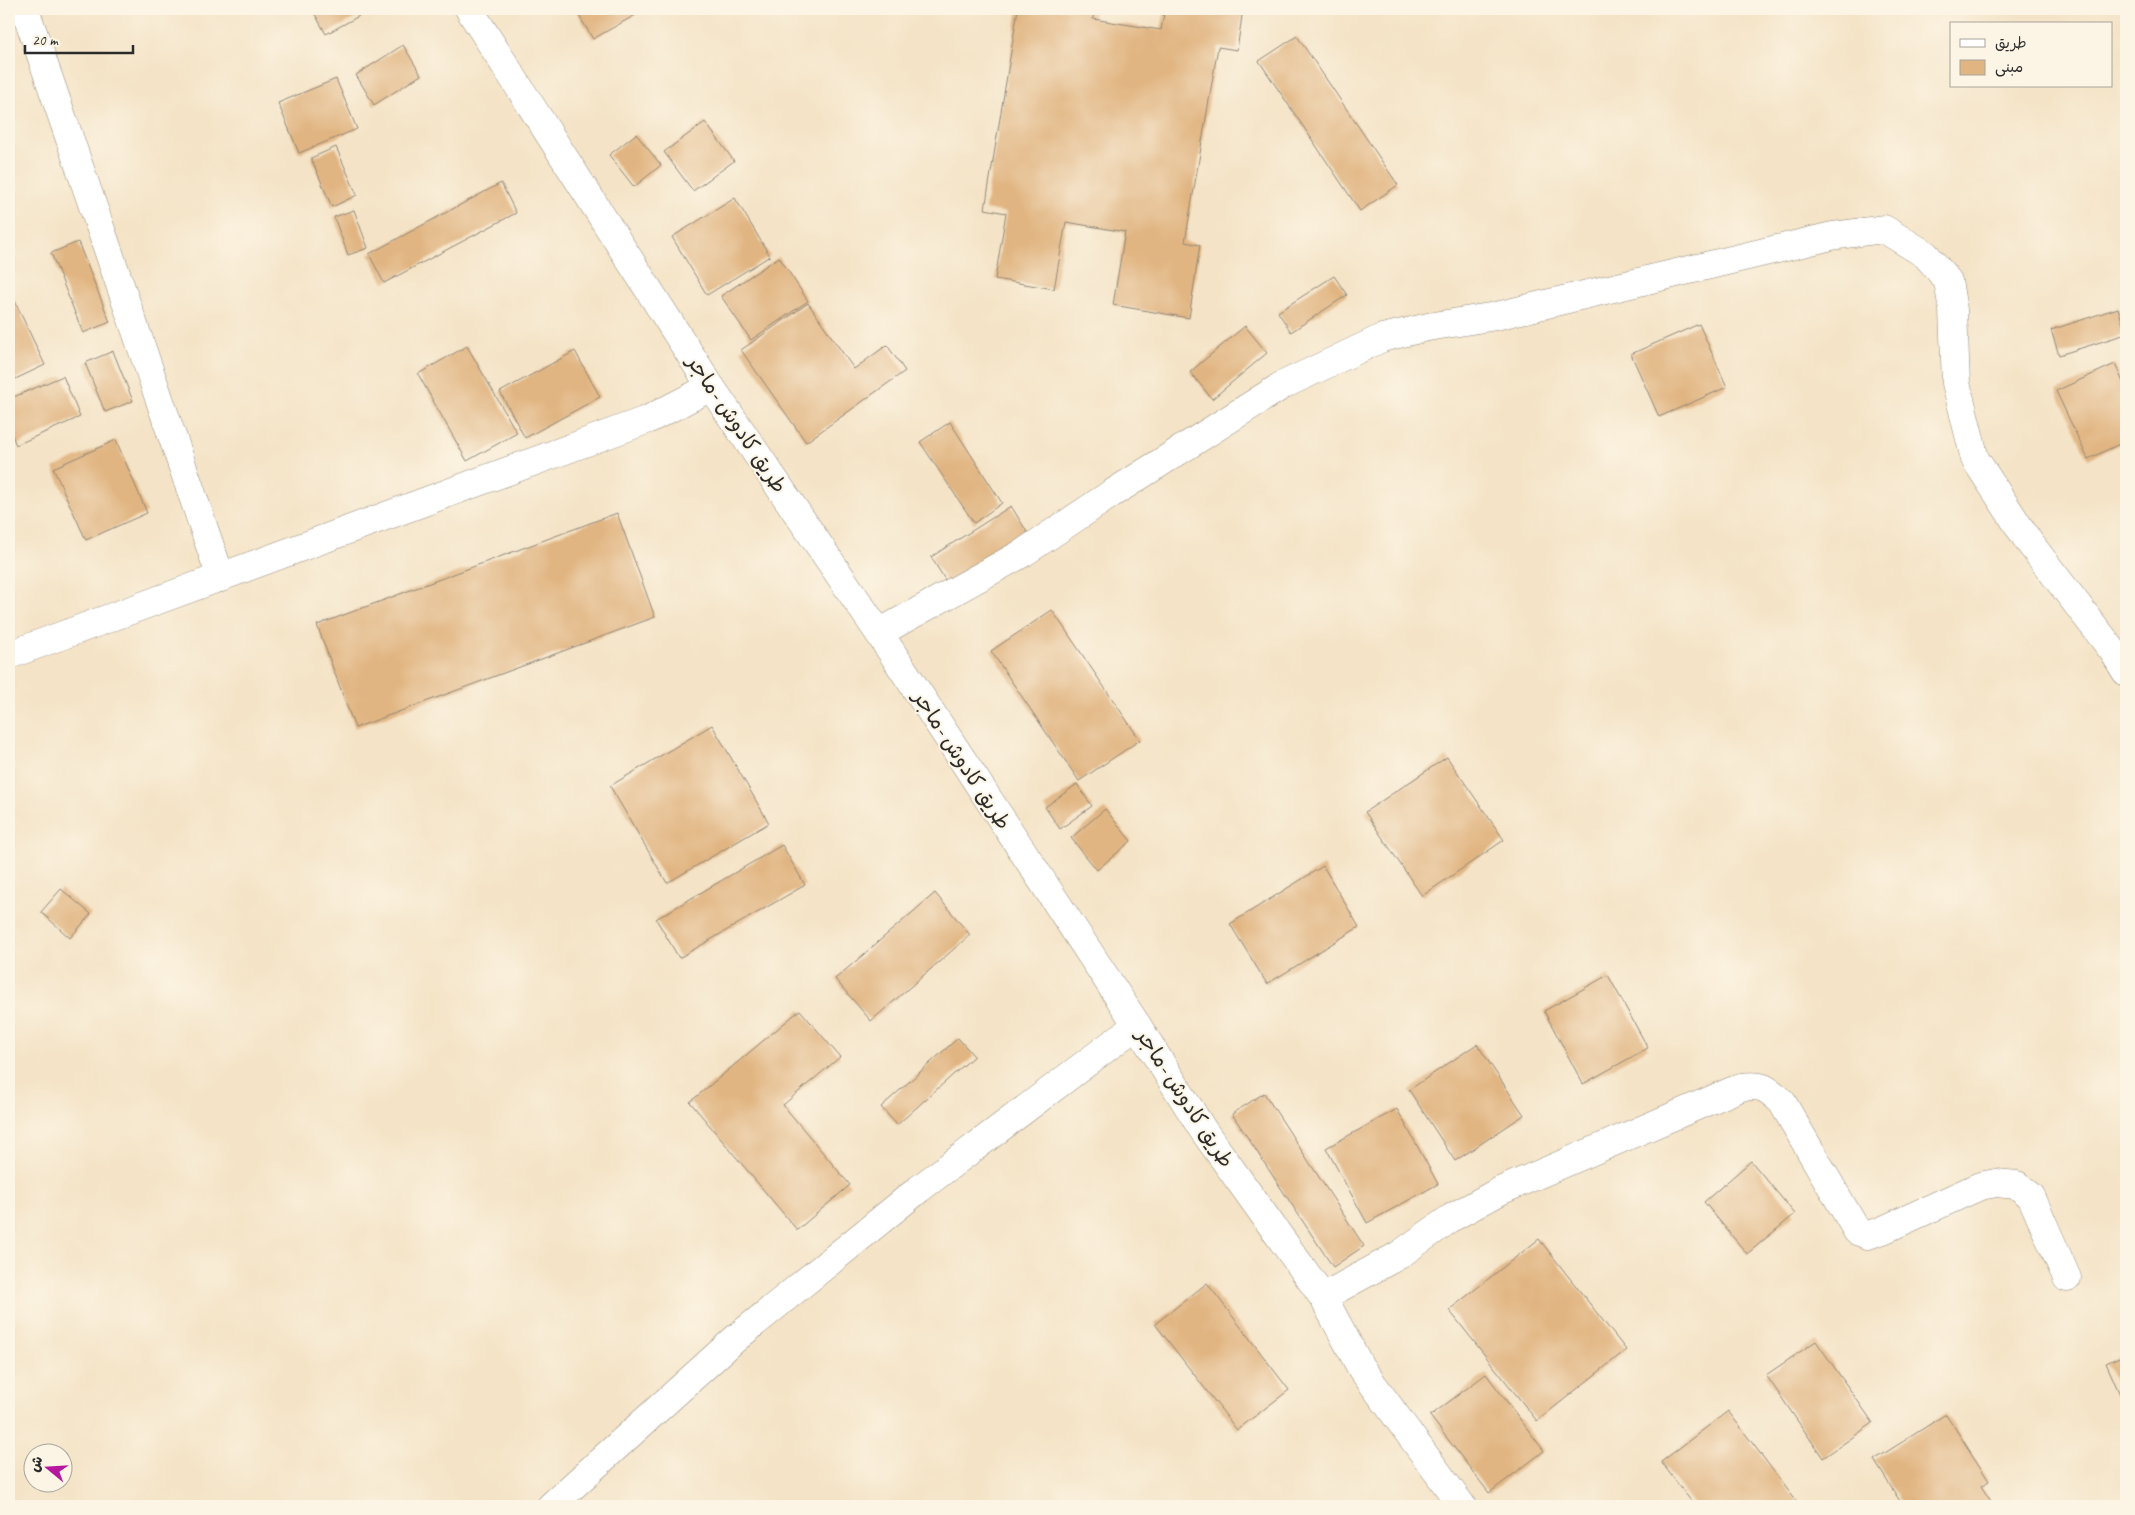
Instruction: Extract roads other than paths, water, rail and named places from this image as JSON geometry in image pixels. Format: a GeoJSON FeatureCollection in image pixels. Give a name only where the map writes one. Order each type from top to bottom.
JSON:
{"type":"FeatureCollection","features":[{"type":"Feature","properties":{"kind":"main road"},"geometry":{"type":"LineString","coordinates":[[25,9],[221,578]]}},
{"type":"Feature","properties":{"kind":"main road","name":"طريق كادوش -ماجر"},"geometry":{"type":"LineString","coordinates":[[470,9],[711,387],[880,633],[1137,1024],[1203,1130],[1323,1297],[1361,1368],[1462,1506]]}},
{"type":"Feature","properties":{"kind":"main road"},"geometry":{"type":"LineString","coordinates":[[880,633],[1023,553],[1111,494],[1283,384],[1382,338],[1428,327],[1496,316],[1832,236],[1884,229],[1926,255],[1948,281],[1953,310],[1956,383],[1975,459],[2029,542],[2113,651],[2126,672]]}},
{"type":"Feature","properties":{"kind":"main road"},"geometry":{"type":"LineString","coordinates":[[9,655],[649,418],[711,387]]}},
{"type":"Feature","properties":{"kind":"main road"},"geometry":{"type":"LineString","coordinates":[[551,1506],[735,1339],[919,1189],[1137,1024]]}},
{"type":"Feature","properties":{"kind":"main road"},"geometry":{"type":"LineString","coordinates":[[1323,1297],[1399,1255],[1451,1218],[1500,1191],[1741,1087],[1756,1085],[1769,1090],[1782,1102],[1857,1231],[1868,1235],[1883,1230],[1980,1186],[1996,1183],[2017,1184],[2031,1196],[2067,1278]]}}]}
